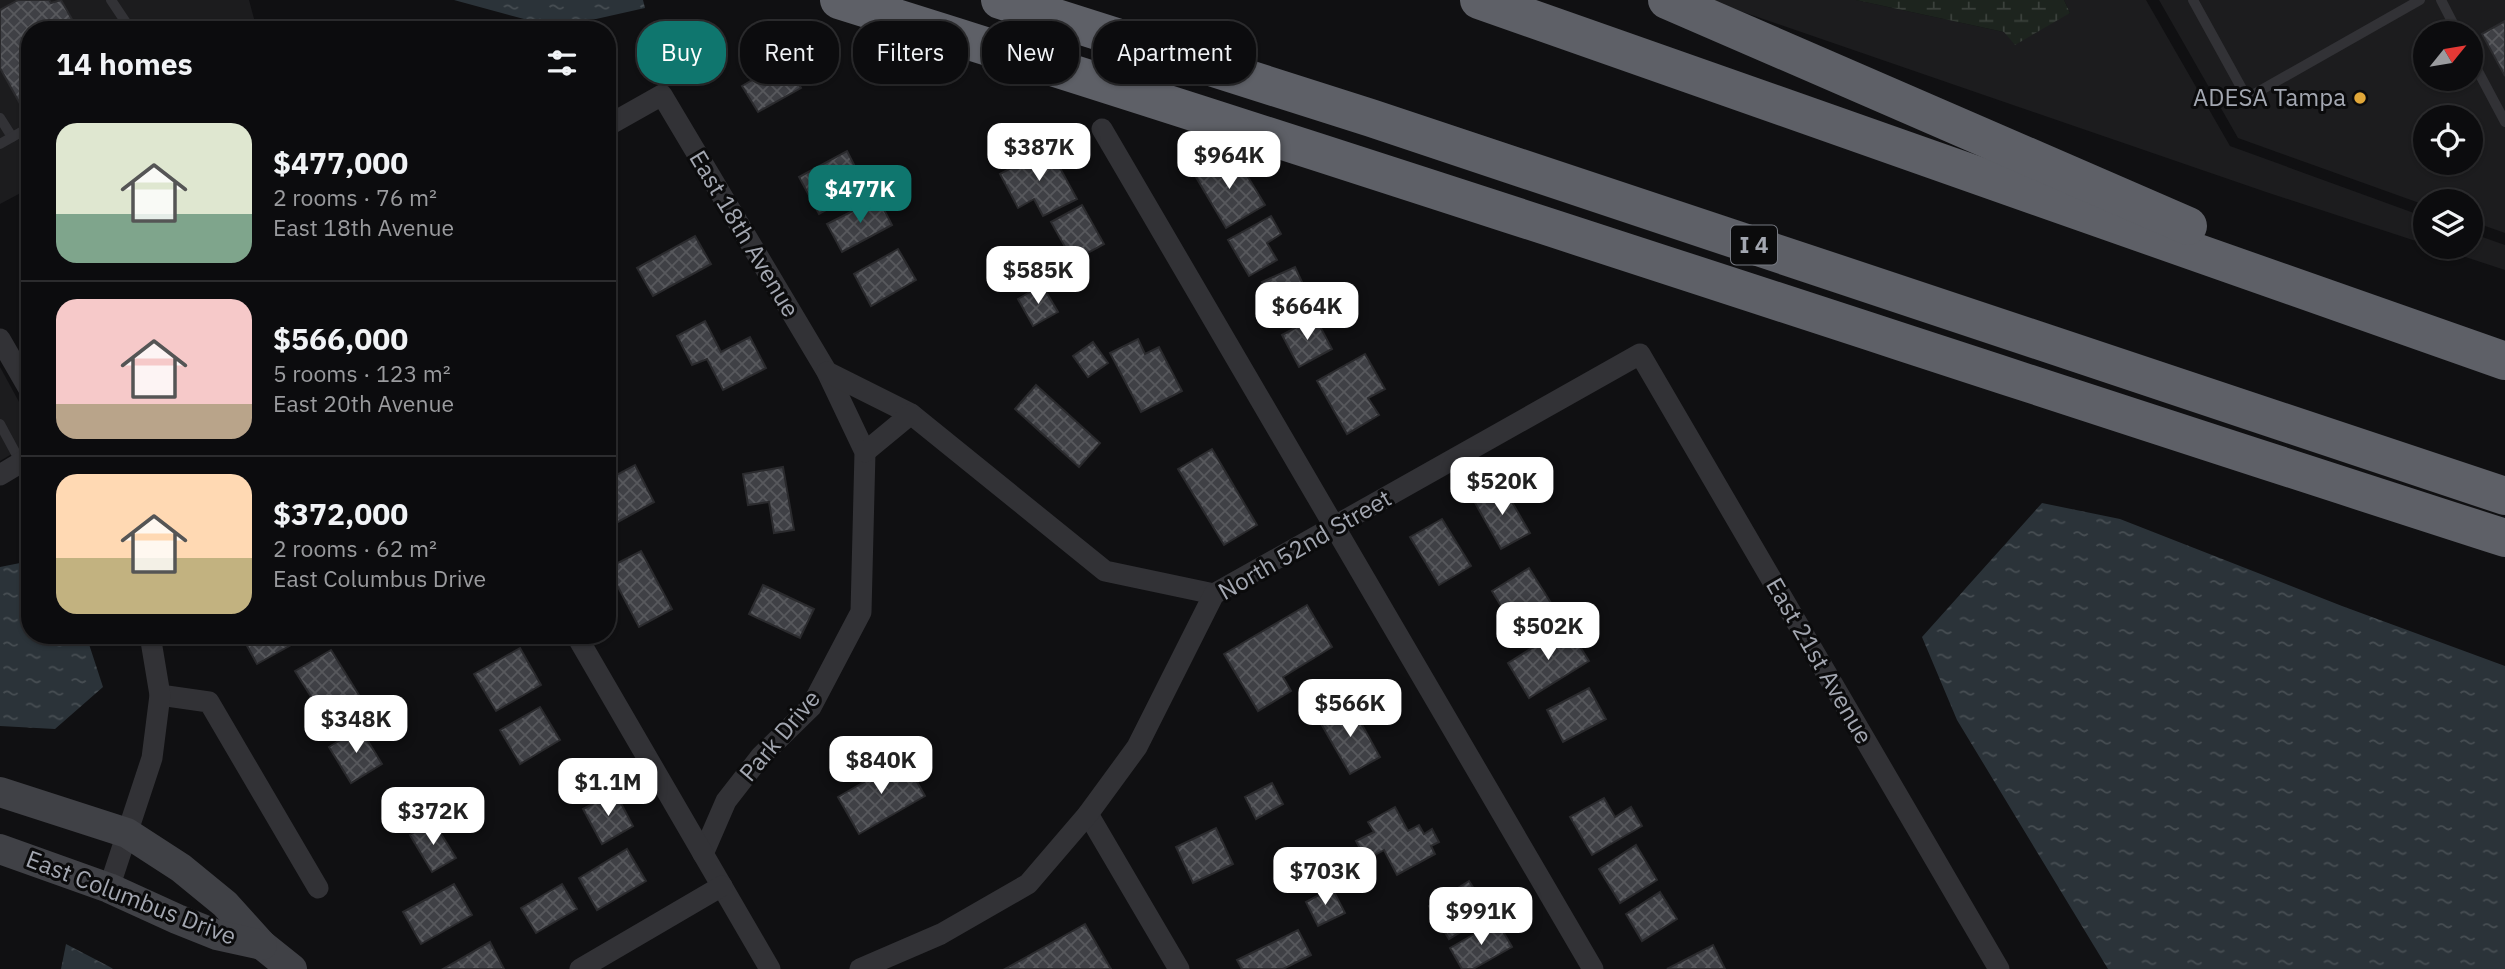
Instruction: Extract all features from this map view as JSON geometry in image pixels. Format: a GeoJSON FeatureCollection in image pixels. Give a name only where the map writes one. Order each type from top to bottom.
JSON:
{"type":"FeatureCollection","features":[{"type":"Feature","properties":{"kind":"highway"},"geometry":{"type":"LineString","coordinates":[[839,0],[1695,273],[2505,538]]}},
{"type":"Feature","properties":{"kind":"highway","name":"I 4"},"geometry":{"type":"LineString","coordinates":[[1000,0],[1371,117],[2505,495]]}},
{"type":"Feature","properties":{"kind":"highway"},"geometry":{"type":"LineString","coordinates":[[1479,0],[2505,361]]}},
{"type":"Feature","properties":{"kind":"highway"},"geometry":{"type":"LineString","coordinates":[[1667,0],[2452,343]]}},
{"type":"Feature","properties":{"kind":"main road","name":"East Columbus Drive"},"geometry":{"type":"LineString","coordinates":[[0,792],[127,833],[181,868],[225,904],[262,946],[292,969]]}},
{"type":"Feature","properties":{"kind":"main road","name":"East Columbus Drive"},"geometry":{"type":"LineString","coordinates":[[0,849],[109,888],[197,927],[262,946]]}},
{"type":"Feature","properties":{"kind":"street","name":"East 18th Avenue"},"geometry":{"type":"LineString","coordinates":[[616,121],[662,95],[827,372]]}},
{"type":"Feature","properties":{"kind":"street"},"geometry":{"type":"LineString","coordinates":[[1102,129],[1593,969]]}},
{"type":"Feature","properties":{"kind":"street"},"geometry":{"type":"LineString","coordinates":[[2,347],[21,377]]}},
{"type":"Feature","properties":{"kind":"street","name":"North 52nd Street"},"geometry":{"type":"LineString","coordinates":[[860,969],[942,934],[1028,884],[1088,814],[1137,747],[1214,594],[1640,354]]}},
{"type":"Feature","properties":{"kind":"street","name":"East 21st Avenue"},"geometry":{"type":"LineString","coordinates":[[1640,354],[1994,967]]}},
{"type":"Feature","properties":{"kind":"street"},"geometry":{"type":"LineString","coordinates":[[827,372],[911,414],[1105,571],[1214,594]]}},
{"type":"Feature","properties":{"kind":"street","name":"Park Drive"},"geometry":{"type":"LineString","coordinates":[[703,854],[726,801],[761,756],[811,707],[861,612],[865,452],[827,372]]}},
{"type":"Feature","properties":{"kind":"street"},"geometry":{"type":"LineString","coordinates":[[865,452],[911,414]]}},
{"type":"Feature","properties":{"kind":"street"},"geometry":{"type":"LineString","coordinates":[[0,475],[21,462]]}},
{"type":"Feature","properties":{"kind":"street"},"geometry":{"type":"LineString","coordinates":[[109,888],[152,758],[160,695],[152,644]]}},
{"type":"Feature","properties":{"kind":"street"},"geometry":{"type":"LineString","coordinates":[[581,644],[770,969]]}},
{"type":"Feature","properties":{"kind":"street"},"geometry":{"type":"LineString","coordinates":[[160,695],[209,702],[318,888]]}},
{"type":"Feature","properties":{"kind":"street"},"geometry":{"type":"LineString","coordinates":[[1088,814],[1179,969]]}},
{"type":"Feature","properties":{"kind":"street"},"geometry":{"type":"LineString","coordinates":[[580,969],[722,886]]}},
{"type":"Feature","properties":{"kind":"lane"},"geometry":{"type":"LineString","coordinates":[[111,0],[125,21]]}},
{"type":"Feature","properties":{"kind":"lane"},"geometry":{"type":"LineString","coordinates":[[2193,0],[2247,98],[2420,0]]}},
{"type":"Feature","properties":{"kind":"lane"},"geometry":{"type":"LineString","coordinates":[[2441,0],[2452,21]]}},
{"type":"Feature","properties":{"kind":"lane"},"geometry":{"type":"LineString","coordinates":[[2483,81],[2505,122]]}},
{"type":"Feature","properties":{"kind":"lane"},"geometry":{"type":"LineString","coordinates":[[0,118],[12,137]]}},
{"type":"Feature","properties":{"kind":"lane"},"geometry":{"type":"LineString","coordinates":[[0,144],[21,132]]}},
{"type":"Feature","properties":{"kind":"lane"},"geometry":{"type":"LineString","coordinates":[[0,424],[21,454]]}},
{"type":"Feature","properties":{"kind":"shaded area"},"geometry":{"type":"Polygon","coordinates":[[[0,0],[249,0],[255,21],[21,21],[21,193],[0,204],[0,0]]]}},
{"type":"Feature","properties":{"kind":"shaded area"},"geometry":{"type":"Polygon","coordinates":[[[1708,0],[1856,0],[2004,32],[2070,13],[2064,0],[2146,0],[2230,146],[2413,213],[2413,240],[1708,0]]]}},
{"type":"Feature","properties":{"kind":"shaded area","name":"ADESA Tampa"},"geometry":{"type":"Polygon","coordinates":[[[2159,0],[2505,0],[2505,233],[2483,225],[2483,189],[2413,189],[2413,201],[2238,138],[2159,0]]]}},
{"type":"Feature","properties":{"kind":"shaded area"},"geometry":{"type":"Polygon","coordinates":[[[2483,237],[2505,245],[2505,270],[2472,259],[2483,259],[2483,237]]]}},
{"type":"Feature","properties":{"kind":"shaded area"},"geometry":{"type":"Polygon","coordinates":[[[0,367],[21,406],[21,448],[0,461],[0,367]]]}},
{"type":"Feature","properties":{"kind":"green space"},"geometry":{"type":"Polygon","coordinates":[[[1856,0],[2064,0],[2070,13],[2015,45],[2004,32],[1856,0]]]}},
{"type":"Feature","properties":{"kind":"water"},"geometry":{"type":"Polygon","coordinates":[[[454,0],[643,0],[645,8],[596,19],[524,19],[454,0]]]}},
{"type":"Feature","properties":{"kind":"water"},"geometry":{"type":"Polygon","coordinates":[[[2042,503],[2120,519],[2505,666],[2505,969],[2108,969],[1957,720],[1922,637],[2042,503]]]}},
{"type":"Feature","properties":{"kind":"water"},"geometry":{"type":"Polygon","coordinates":[[[21,563],[21,644],[89,644],[103,687],[55,729],[0,726],[0,567],[21,563]]]}},
{"type":"Feature","properties":{"kind":"water"},"geometry":{"type":"Polygon","coordinates":[[[66,944],[110,967],[113,969],[61,969],[66,944]]]}},
{"type":"Feature","properties":{"kind":"building"},"geometry":{"type":"Polygon","coordinates":[[[18,0],[49,0],[51,3],[61,0],[73,21],[21,21],[21,105],[0,68],[0,10],[18,0]]]}},
{"type":"Feature","properties":{"kind":"building"},"geometry":{"type":"Polygon","coordinates":[[[2505,21],[2505,76],[2483,36],[2505,21]]]}},
{"type":"Feature","properties":{"kind":"building"},"geometry":{"type":"Polygon","coordinates":[[[799,84],[801,88],[758,112],[742,86],[799,84]]]}},
{"type":"Feature","properties":{"kind":"building"},"geometry":{"type":"Polygon","coordinates":[[[1049,148],[1077,199],[1043,216],[1034,199],[1018,208],[1000,174],[1049,148]]]}},
{"type":"Feature","properties":{"kind":"building"},"geometry":{"type":"Polygon","coordinates":[[[847,151],[866,188],[819,214],[799,177],[847,151]]]}},
{"type":"Feature","properties":{"kind":"building"},"geometry":{"type":"Polygon","coordinates":[[[1219,157],[1228,171],[1240,164],[1265,205],[1226,228],[1193,172],[1219,157]]]}},
{"type":"Feature","properties":{"kind":"building"},"geometry":{"type":"Polygon","coordinates":[[[878,198],[892,225],[842,252],[827,224],[878,198]]]}},
{"type":"Feature","properties":{"kind":"building"},"geometry":{"type":"Polygon","coordinates":[[[1082,205],[1104,244],[1073,261],[1051,222],[1082,205]]]}},
{"type":"Feature","properties":{"kind":"building"},"geometry":{"type":"Polygon","coordinates":[[[1271,216],[1281,234],[1267,243],[1277,260],[1249,276],[1228,240],[1271,216]]]}},
{"type":"Feature","properties":{"kind":"building"},"geometry":{"type":"Polygon","coordinates":[[[695,236],[711,264],[653,296],[637,268],[695,236]]]}},
{"type":"Feature","properties":{"kind":"building"},"geometry":{"type":"Polygon","coordinates":[[[898,249],[916,280],[871,306],[854,274],[898,249]]]}},
{"type":"Feature","properties":{"kind":"building"},"geometry":{"type":"Polygon","coordinates":[[[1295,267],[1314,308],[1282,323],[1262,282],[1295,267]]]}},
{"type":"Feature","properties":{"kind":"building"},"geometry":{"type":"Polygon","coordinates":[[[1042,285],[1058,312],[1033,326],[1018,299],[1042,285]]]}},
{"type":"Feature","properties":{"kind":"building"},"geometry":{"type":"Polygon","coordinates":[[[1315,317],[1332,349],[1299,367],[1282,335],[1315,317]]]}},
{"type":"Feature","properties":{"kind":"building"},"geometry":{"type":"Polygon","coordinates":[[[705,321],[721,352],[750,337],[766,368],[723,390],[707,359],[692,365],[677,336],[705,321]]]}},
{"type":"Feature","properties":{"kind":"building"},"geometry":{"type":"Polygon","coordinates":[[[1138,339],[1145,354],[1159,347],[1182,391],[1141,412],[1110,353],[1138,339]]]}},
{"type":"Feature","properties":{"kind":"building"},"geometry":{"type":"Polygon","coordinates":[[[1093,342],[1108,363],[1088,377],[1073,356],[1093,342]]]}},
{"type":"Feature","properties":{"kind":"building"},"geometry":{"type":"Polygon","coordinates":[[[1365,354],[1385,389],[1368,398],[1379,415],[1347,434],[1317,381],[1365,354]]]}},
{"type":"Feature","properties":{"kind":"building"},"geometry":{"type":"Polygon","coordinates":[[[1036,385],[1100,443],[1079,467],[1015,409],[1036,385]]]}},
{"type":"Feature","properties":{"kind":"building"},"geometry":{"type":"Polygon","coordinates":[[[1212,449],[1257,525],[1224,545],[1178,469],[1212,449]]]}},
{"type":"Feature","properties":{"kind":"building"},"geometry":{"type":"Polygon","coordinates":[[[635,465],[654,502],[616,523],[616,475],[635,465]]]}},
{"type":"Feature","properties":{"kind":"building"},"geometry":{"type":"Polygon","coordinates":[[[783,467],[794,530],[774,533],[769,502],[748,505],[743,474],[783,467]]]}},
{"type":"Feature","properties":{"kind":"building"},"geometry":{"type":"Polygon","coordinates":[[[1502,485],[1530,533],[1501,549],[1474,501],[1502,485]]]}},
{"type":"Feature","properties":{"kind":"building"},"geometry":{"type":"Polygon","coordinates":[[[1442,519],[1471,566],[1439,585],[1410,537],[1442,519]]]}},
{"type":"Feature","properties":{"kind":"building"},"geometry":{"type":"Polygon","coordinates":[[[641,551],[672,609],[639,627],[616,583],[616,564],[641,551]]]}},
{"type":"Feature","properties":{"kind":"building"},"geometry":{"type":"Polygon","coordinates":[[[1529,568],[1551,603],[1538,610],[1549,628],[1524,644],[1492,591],[1529,568]]]}},
{"type":"Feature","properties":{"kind":"building"},"geometry":{"type":"Polygon","coordinates":[[[763,585],[814,609],[800,638],[749,614],[763,585]]]}},
{"type":"Feature","properties":{"kind":"building"},"geometry":{"type":"Polygon","coordinates":[[[1307,605],[1332,647],[1283,677],[1291,691],[1258,711],[1224,654],[1307,605]]]}},
{"type":"Feature","properties":{"kind":"building"},"geometry":{"type":"Polygon","coordinates":[[[1567,626],[1589,661],[1529,698],[1508,663],[1567,626]]]}},
{"type":"Feature","properties":{"kind":"building"},"geometry":{"type":"Polygon","coordinates":[[[246,644],[293,644],[257,664],[246,644]]]}},
{"type":"Feature","properties":{"kind":"building"},"geometry":{"type":"Polygon","coordinates":[[[520,648],[541,685],[496,711],[474,674],[520,648]]]}},
{"type":"Feature","properties":{"kind":"building"},"geometry":{"type":"Polygon","coordinates":[[[331,650],[362,700],[327,722],[295,671],[331,650]]]}},
{"type":"Feature","properties":{"kind":"building"},"geometry":{"type":"Polygon","coordinates":[[[1589,688],[1606,719],[1563,742],[1547,710],[1589,688]]]}},
{"type":"Feature","properties":{"kind":"building"},"geometry":{"type":"Polygon","coordinates":[[[1351,705],[1380,757],[1350,774],[1320,722],[1351,705]]]}},
{"type":"Feature","properties":{"kind":"building"},"geometry":{"type":"Polygon","coordinates":[[[540,707],[560,740],[520,764],[500,730],[540,707]]]}},
{"type":"Feature","properties":{"kind":"building"},"geometry":{"type":"Polygon","coordinates":[[[360,728],[382,764],[351,783],[329,747],[360,728]]]}},
{"type":"Feature","properties":{"kind":"building"},"geometry":{"type":"Polygon","coordinates":[[[904,759],[925,796],[859,834],[838,797],[904,759]]]}},
{"type":"Feature","properties":{"kind":"building"},"geometry":{"type":"Polygon","coordinates":[[[1272,783],[1283,804],[1256,819],[1245,797],[1272,783]]]}},
{"type":"Feature","properties":{"kind":"building"},"geometry":{"type":"Polygon","coordinates":[[[615,792],[633,826],[602,844],[583,809],[615,792]]]}},
{"type":"Feature","properties":{"kind":"building"},"geometry":{"type":"Polygon","coordinates":[[[1604,798],[1615,817],[1631,807],[1642,826],[1592,855],[1570,817],[1604,798]]]}},
{"type":"Feature","properties":{"kind":"building"},"geometry":{"type":"Polygon","coordinates":[[[1395,807],[1408,831],[1419,825],[1424,834],[1432,829],[1439,842],[1431,846],[1435,854],[1397,875],[1384,850],[1366,860],[1356,841],[1374,832],[1368,822],[1395,807]]]}},
{"type":"Feature","properties":{"kind":"building"},"geometry":{"type":"Polygon","coordinates":[[[433,821],[456,858],[432,872],[410,835],[433,821]]]}},
{"type":"Feature","properties":{"kind":"building"},"geometry":{"type":"Polygon","coordinates":[[[1216,828],[1233,864],[1193,883],[1176,847],[1216,828]]]}},
{"type":"Feature","properties":{"kind":"building"},"geometry":{"type":"Polygon","coordinates":[[[1636,845],[1657,880],[1620,903],[1599,869],[1636,845]]]}},
{"type":"Feature","properties":{"kind":"building"},"geometry":{"type":"Polygon","coordinates":[[[627,849],[646,881],[597,910],[579,878],[627,849]]]}},
{"type":"Feature","properties":{"kind":"building"},"geometry":{"type":"Polygon","coordinates":[[[1469,881],[1490,914],[1449,939],[1429,906],[1469,881]]]}},
{"type":"Feature","properties":{"kind":"building"},"geometry":{"type":"Polygon","coordinates":[[[454,884],[472,915],[421,944],[403,912],[454,884]]]}},
{"type":"Feature","properties":{"kind":"building"},"geometry":{"type":"Polygon","coordinates":[[[562,884],[577,909],[536,933],[521,908],[562,884]]]}},
{"type":"Feature","properties":{"kind":"building"},"geometry":{"type":"Polygon","coordinates":[[[1332,888],[1345,913],[1318,926],[1306,902],[1332,888]]]}},
{"type":"Feature","properties":{"kind":"building"},"geometry":{"type":"Polygon","coordinates":[[[1660,892],[1677,919],[1642,941],[1626,914],[1660,892]]]}},
{"type":"Feature","properties":{"kind":"building"},"geometry":{"type":"Polygon","coordinates":[[[1497,921],[1512,947],[1473,969],[1462,969],[1450,948],[1497,921]]]}},
{"type":"Feature","properties":{"kind":"building"},"geometry":{"type":"Polygon","coordinates":[[[1085,924],[1111,969],[1005,969],[1085,924]]]}},
{"type":"Feature","properties":{"kind":"building"},"geometry":{"type":"Polygon","coordinates":[[[1298,930],[1311,955],[1283,969],[1242,969],[1237,960],[1298,930]]]}},
{"type":"Feature","properties":{"kind":"building"},"geometry":{"type":"Polygon","coordinates":[[[490,942],[504,969],[443,969],[490,942]]]}},
{"type":"Feature","properties":{"kind":"building"},"geometry":{"type":"Polygon","coordinates":[[[1713,945],[1725,969],[1667,969],[1713,945]]]}},
{"type":"Feature","properties":{"kind":"place","name":"ADESA Tampa"},"geometry":{"type":"Point","coordinates":[2360,98]}}]}
